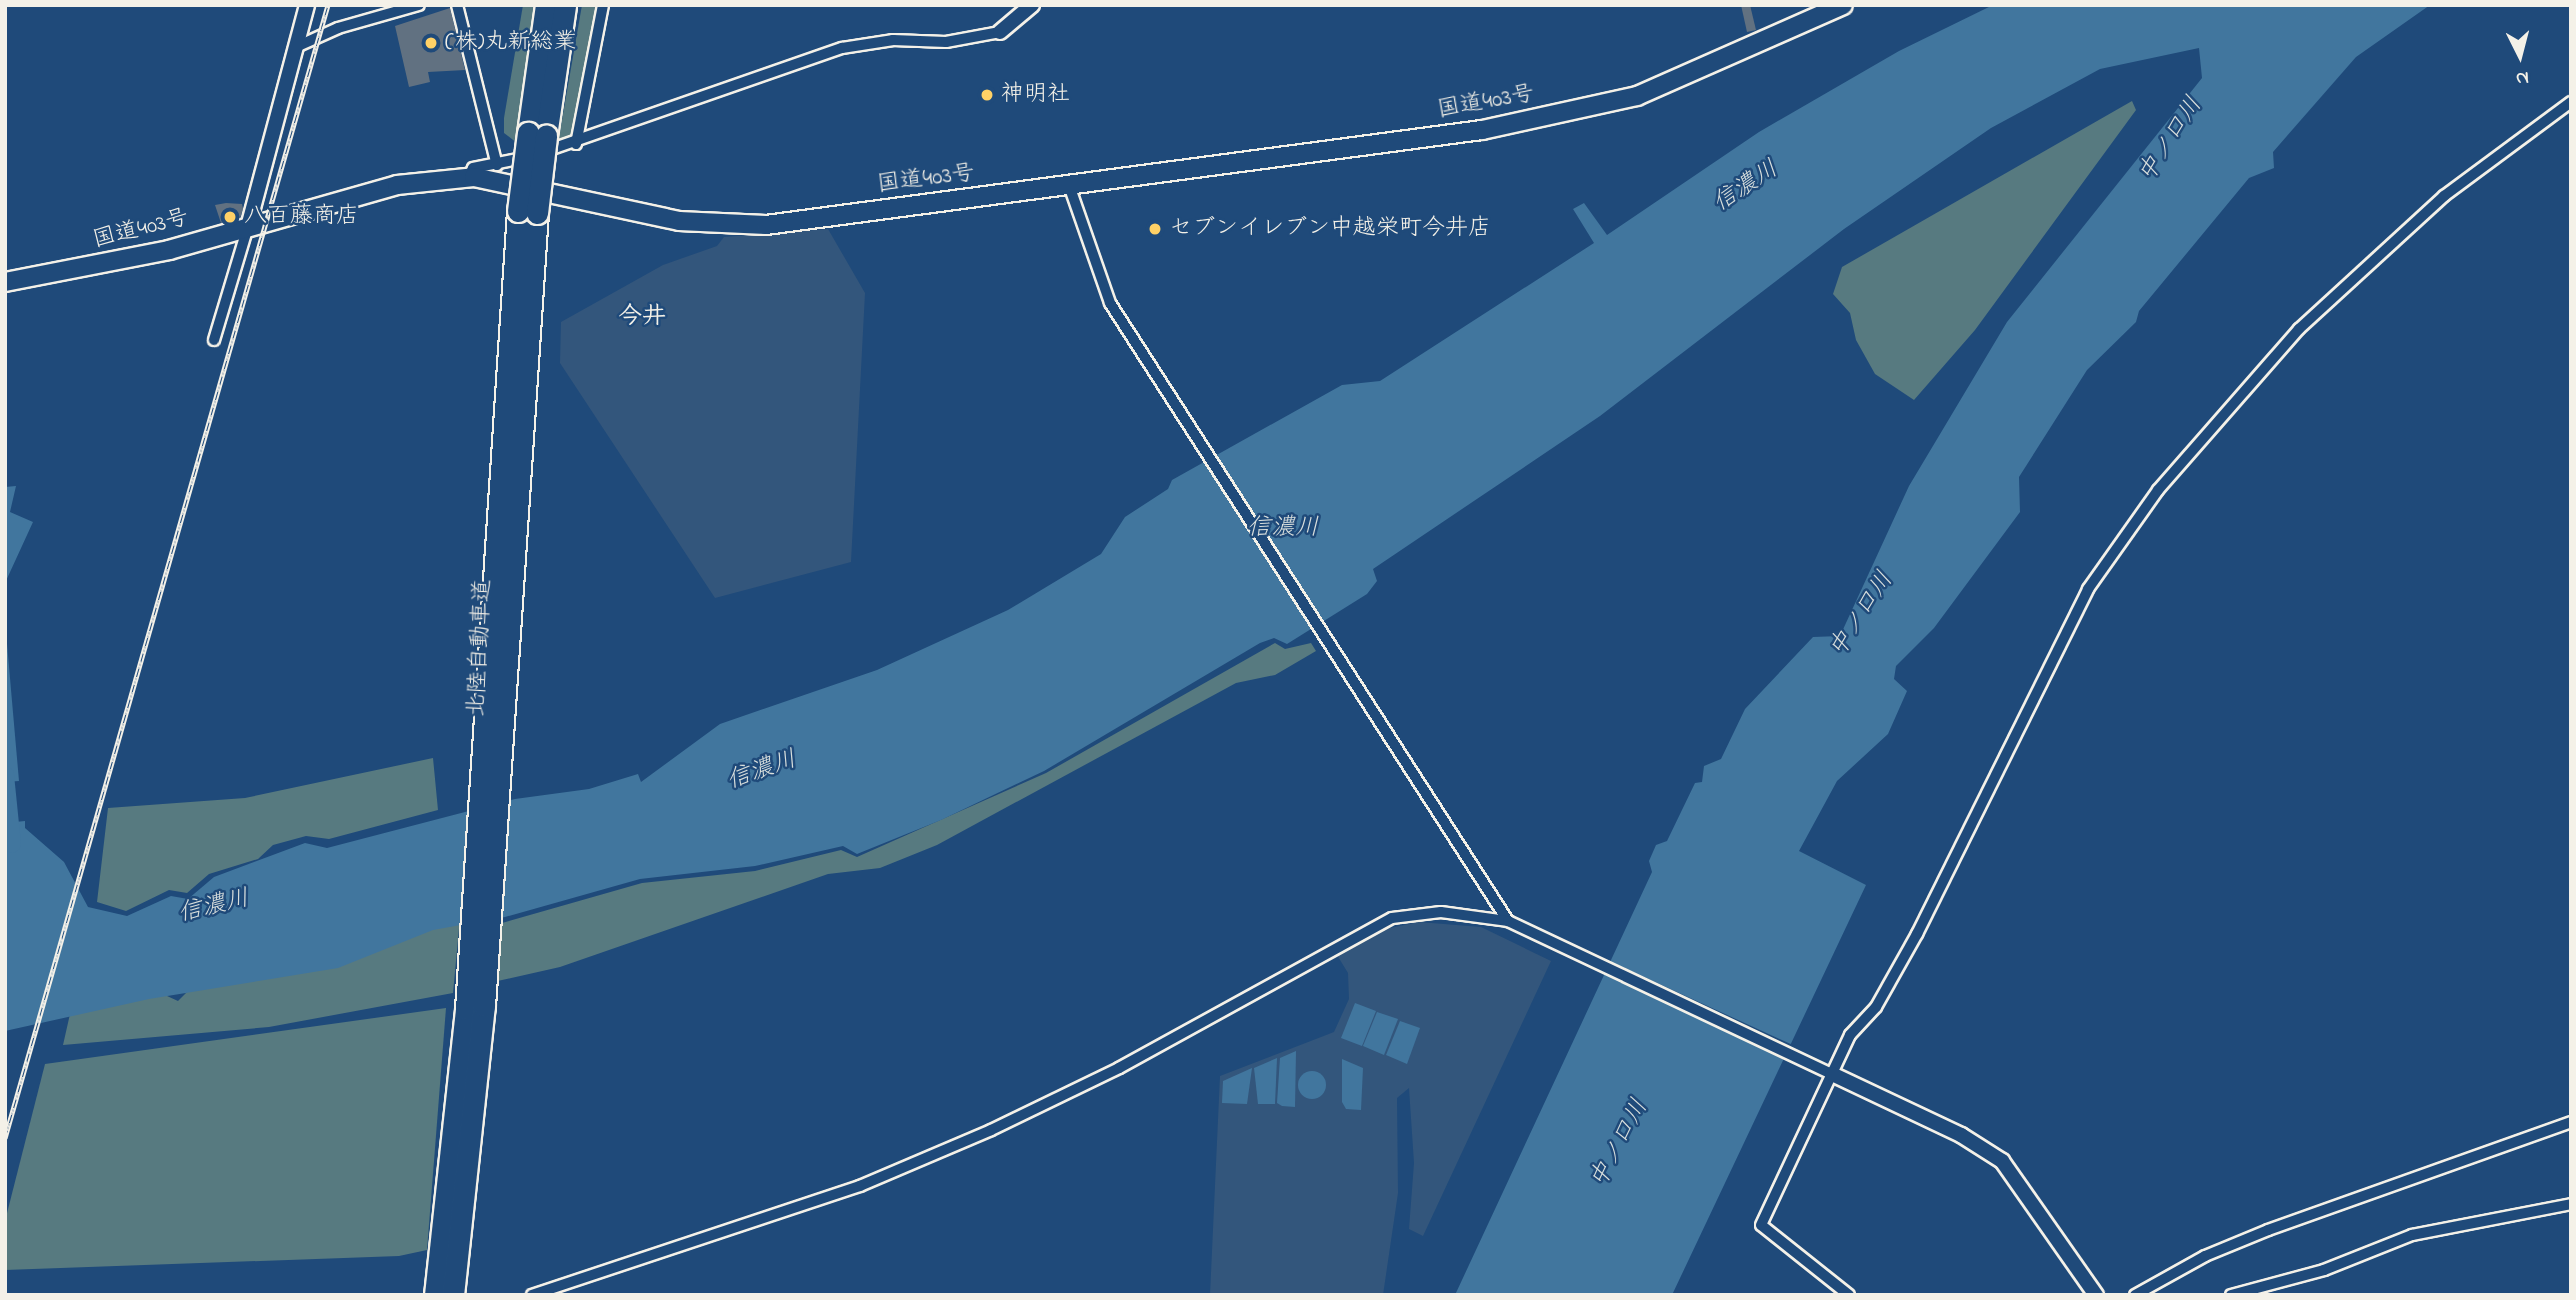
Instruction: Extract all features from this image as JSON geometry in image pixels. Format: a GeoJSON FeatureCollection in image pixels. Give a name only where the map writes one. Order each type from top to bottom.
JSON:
{"type":"FeatureCollection","features":[{"type":"Feature","properties":{"kind":"highway","name":"北陸自動車道"},"geometry":{"type":"LineString","coordinates":[[445,1288],[466,1009],[480,734],[537,135],[546,5]]}},
{"type":"Feature","properties":{"kind":"highway","name":"北陸自動車道"},"geometry":{"type":"LineString","coordinates":[[537,135],[565,5]]}},
{"type":"Feature","properties":{"kind":"highway","name":"国道403号"},"geometry":{"type":"LineString","coordinates":[[5,282],[119,261],[397,185],[468,178],[715,226],[765,225],[1070,188],[1547,118],[1637,96],[1843,5]]}},
{"type":"Feature","properties":{"kind":"highway","name":"北陸自動車道"},"geometry":{"type":"LineString","coordinates":[[445,1288],[475,1119],[503,729],[528,212]]}},
{"type":"Feature","properties":{"kind":"street"},"geometry":{"type":"LineString","coordinates":[[214,340],[248,227],[307,5]]}},
{"type":"Feature","properties":{"kind":"street"},"geometry":{"type":"LineString","coordinates":[[296,47],[338,28],[419,5]]}},
{"type":"Feature","properties":{"kind":"street"},"geometry":{"type":"LineString","coordinates":[[457,5],[497,165]]}},
{"type":"Feature","properties":{"kind":"street"},"geometry":{"type":"LineString","coordinates":[[576,144],[603,5]]}},
{"type":"Feature","properties":{"kind":"street"},"geometry":{"type":"LineString","coordinates":[[468,178],[473,168],[497,165],[576,144],[842,48],[893,40],[946,42],[1000,32],[1032,5]]}},
{"type":"Feature","properties":{"kind":"street"},"geometry":{"type":"LineString","coordinates":[[1850,1295],[1760,1225],[1850,1035],[1876,1007],[1917,934],[2088,589],[2158,490],[2243,388],[2316,313],[2444,196],[2571,102]]}},
{"type":"Feature","properties":{"kind":"street"},"geometry":{"type":"LineString","coordinates":[[1070,188],[1110,303],[1508,921]]}},
{"type":"Feature","properties":{"kind":"street"},"geometry":{"type":"LineString","coordinates":[[532,1295],[860,1186],[992,1130],[1173,1039],[1377,922],[1441,912],[1508,921],[1961,1135],[2001,1161],[2096,1295]]}},
{"type":"Feature","properties":{"kind":"street"},"geometry":{"type":"LineString","coordinates":[[2136,1295],[2205,1256],[2268,1230],[2571,1122]]}},
{"type":"Feature","properties":{"kind":"street"},"geometry":{"type":"LineString","coordinates":[[2231,1295],[2324,1270],[2412,1236],[2571,1203]]}},
{"type":"Feature","properties":{"kind":"shaded area"},"geometry":{"type":"Polygon","coordinates":[[[828,229],[865,293],[851,562],[715,598],[560,363],[561,322],[663,265],[717,246],[724,237],[828,229]]]}},
{"type":"Feature","properties":{"kind":"shaded area"},"geometry":{"type":"Polygon","coordinates":[[[1419,922],[1481,927],[1551,961],[1423,1236],[1409,1229],[1414,1163],[1409,1088],[1397,1098],[1398,1193],[1383,1295],[1210,1295],[1220,1076],[1334,1032],[1349,999],[1348,973],[1337,955],[1376,931],[1419,922]]]}},
{"type":"Feature","properties":{"kind":"green space"},"geometry":{"type":"Polygon","coordinates":[[[523,5],[541,5],[517,143],[504,133],[504,118],[523,5]]]}},
{"type":"Feature","properties":{"kind":"green space"},"geometry":{"type":"Polygon","coordinates":[[[582,5],[598,5],[571,140],[558,143],[582,5]]]}},
{"type":"Feature","properties":{"kind":"green space"},"geometry":{"type":"Polygon","coordinates":[[[2132,101],[2136,110],[1975,330],[1914,400],[1875,374],[1856,340],[1850,313],[1833,294],[1842,267],[2132,101]]]}},
{"type":"Feature","properties":{"kind":"green space"},"geometry":{"type":"Polygon","coordinates":[[[1275,643],[1285,649],[1311,643],[1316,651],[1275,675],[1236,683],[937,845],[880,868],[828,874],[560,967],[493,982],[495,925],[642,883],[755,871],[841,850],[857,857],[1046,773],[1275,643]]]}},
{"type":"Feature","properties":{"kind":"green space"},"geometry":{"type":"Polygon","coordinates":[[[433,758],[438,810],[329,839],[306,836],[273,845],[258,859],[209,874],[187,893],[169,890],[126,911],[97,902],[108,808],[245,798],[433,758]]]}},
{"type":"Feature","properties":{"kind":"green space"},"geometry":{"type":"Polygon","coordinates":[[[460,918],[453,993],[269,1027],[63,1045],[70,1014],[154,990],[178,1001],[196,983],[460,918]]]}},
{"type":"Feature","properties":{"kind":"green space"},"geometry":{"type":"Polygon","coordinates":[[[446,1008],[427,1250],[399,1256],[5,1270],[5,1221],[45,1064],[446,1008]]]}},
{"type":"Feature","properties":{"kind":"water","name":"信濃川"},"geometry":{"type":"Polygon","coordinates":[[[1993,5],[2430,5],[2356,57],[2273,152],[2274,168],[2249,178],[2139,311],[2136,322],[2087,370],[2019,477],[2020,512],[1934,628],[1896,666],[1894,679],[1907,691],[1888,734],[1837,781],[1799,851],[1866,885],[1672,1295],[1455,1295],[1652,872],[1649,861],[1656,845],[1667,841],[1695,783],[1702,782],[1704,766],[1721,759],[1745,709],[1813,637],[1840,636],[1909,486],[2007,322],[2202,78],[2199,48],[2100,69],[1991,128],[1844,229],[1600,416],[1373,569],[1377,581],[1367,594],[1287,644],[1274,638],[1260,643],[1044,771],[941,820],[857,854],[843,846],[755,866],[640,879],[505,917],[433,930],[338,968],[149,999],[5,1031],[5,823],[25,821],[25,828],[64,862],[88,907],[127,916],[171,896],[188,899],[214,877],[305,843],[327,848],[515,799],[589,789],[638,774],[641,782],[720,724],[877,670],[1008,610],[1101,554],[1125,517],[1168,489],[1172,480],[1342,385],[1380,381],[1594,243],[1573,209],[1584,203],[1607,235],[1759,132],[1899,51],[1993,5]]]}},
{"type":"Feature","properties":{"kind":"water"},"geometry":{"type":"Polygon","coordinates":[[[16,486],[10,512],[33,522],[5,583],[5,487],[16,486]]]}},
{"type":"Feature","properties":{"kind":"water"},"geometry":{"type":"Polygon","coordinates":[[[5,621],[19,781],[5,782],[5,621]]]}},
{"type":"Feature","properties":{"kind":"water"},"geometry":{"type":"Polygon","coordinates":[[[1355,1003],[1376,1011],[1362,1046],[1341,1038],[1355,1003]]]}},
{"type":"Feature","properties":{"kind":"water"},"geometry":{"type":"Polygon","coordinates":[[[1377,1012],[1398,1019],[1384,1055],[1363,1046],[1377,1012]]]}},
{"type":"Feature","properties":{"kind":"water"},"geometry":{"type":"Polygon","coordinates":[[[1400,1021],[1420,1028],[1407,1064],[1386,1055],[1400,1021]]]}},
{"type":"Feature","properties":{"kind":"water"},"geometry":{"type":"Polygon","coordinates":[[[1296,1051],[1295,1107],[1282,1106],[1277,1103],[1280,1058],[1296,1051]]]}},
{"type":"Feature","properties":{"kind":"water"},"geometry":{"type":"Polygon","coordinates":[[[1277,1058],[1275,1104],[1258,1104],[1254,1068],[1277,1058]]]}},
{"type":"Feature","properties":{"kind":"water"},"geometry":{"type":"Polygon","coordinates":[[[1342,1059],[1363,1068],[1361,1110],[1346,1109],[1342,1102],[1342,1059]]]}},
{"type":"Feature","properties":{"kind":"water"},"geometry":{"type":"Polygon","coordinates":[[[1252,1068],[1247,1104],[1222,1103],[1223,1081],[1252,1068]]]}},
{"type":"Feature","properties":{"kind":"water"},"geometry":{"type":"Polygon","coordinates":[[[1312,1071],[1322,1075],[1326,1085],[1322,1095],[1312,1099],[1302,1095],[1298,1085],[1302,1075],[1312,1071]]]}},
{"type":"Feature","properties":{"kind":"pier"},"geometry":{"type":"Polygon","coordinates":[[[1607,960],[1795,1046],[1788,1059],[1602,972],[1607,960]]]}},
{"type":"Feature","properties":{"kind":"building"},"geometry":{"type":"Polygon","coordinates":[[[1741,5],[1750,5],[1756,30],[1747,32],[1741,5]]]}},
{"type":"Feature","properties":{"kind":"building","name":"(株)丸新総業"},"geometry":{"type":"Polygon","coordinates":[[[450,8],[465,70],[428,72],[430,82],[409,87],[395,26],[450,8]]]}},
{"type":"Feature","properties":{"kind":"building","name":"八百藤商店"},"geometry":{"type":"Polygon","coordinates":[[[242,204],[243,209],[240,218],[221,223],[215,205],[242,204]]]}},
{"type":"Feature","properties":{"kind":"waterway"},"geometry":{"type":"LineString","coordinates":[[5,775],[12,844]]}},
{"type":"Feature","properties":{"kind":"railway"},"geometry":{"type":"LineString","coordinates":[[5,1138],[328,5]]}},
{"type":"Feature","properties":{"kind":"place","name":"(株)丸新総業"},"geometry":{"type":"Point","coordinates":[431,43]}},
{"type":"Feature","properties":{"kind":"place","name":"神明社"},"geometry":{"type":"Point","coordinates":[987,95]}},
{"type":"Feature","properties":{"kind":"place","name":"八百藤商店"},"geometry":{"type":"Point","coordinates":[230,217]}},
{"type":"Feature","properties":{"kind":"place","name":"セブンイレブン中越栄町今井店"},"geometry":{"type":"Point","coordinates":[1155,229]}},
{"type":"Feature","properties":{"kind":"district","name":"今井"},"geometry":{"type":"Point","coordinates":[642,318]}},
{"type":"Feature","properties":{"kind":"water label","name":"中ノ口川"},"geometry":{"type":"Point","coordinates":[2171,140]}},
{"type":"Feature","properties":{"kind":"water label","name":"中ノ口川"},"geometry":{"type":"Point","coordinates":[1862,615]}},
{"type":"Feature","properties":{"kind":"water label","name":"中ノ口川"},"geometry":{"type":"Point","coordinates":[1620,1144]}}]}
